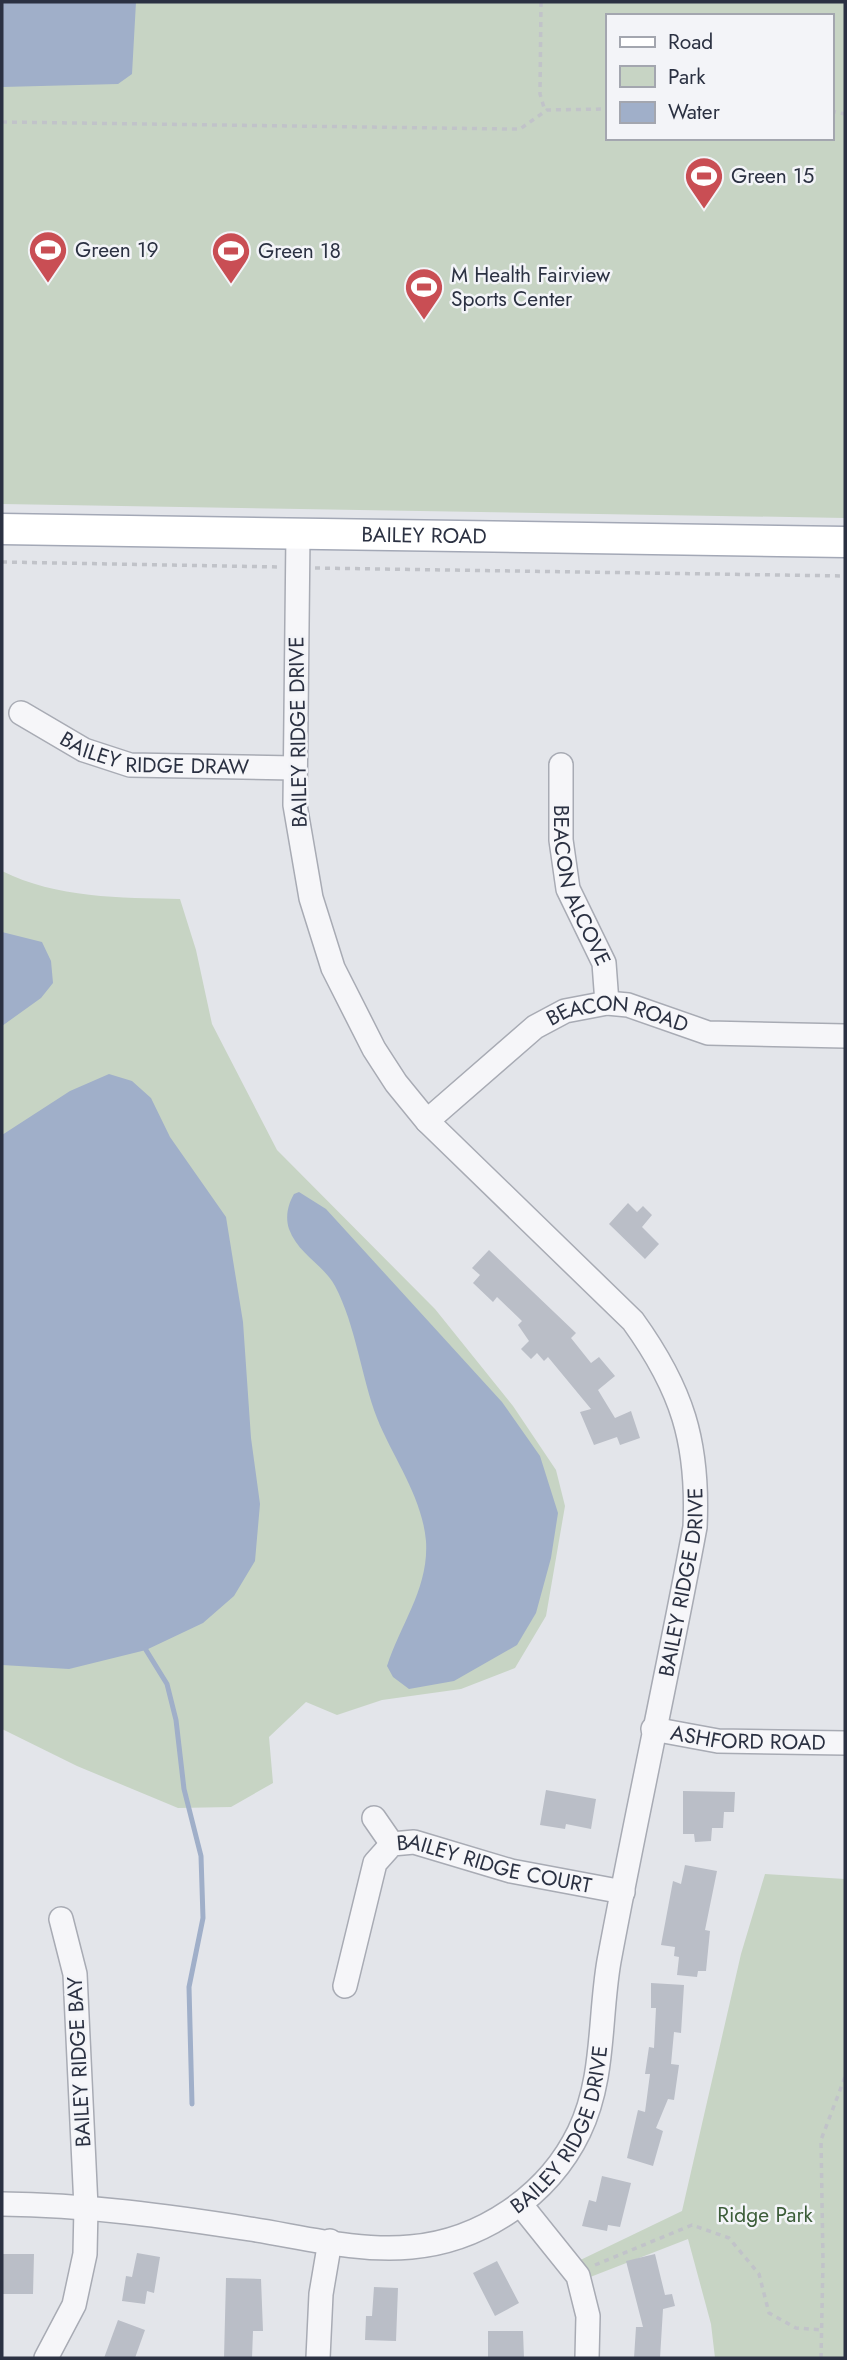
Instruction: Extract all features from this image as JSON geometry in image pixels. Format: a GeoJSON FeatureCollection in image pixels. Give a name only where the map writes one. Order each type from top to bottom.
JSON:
{"type":"FeatureCollection","features":[{"type":"Feature","properties":{"kind":"main road","name":"BAILEY ROAD"},"geometry":{"type":"LineString","coordinates":[[2,529],[845,542]]}},
{"type":"Feature","properties":{"kind":"street","name":"BAILEY RIDGE DRIVE"},"geometry":{"type":"LineString","coordinates":[[2,2204],[86,2207],[380,2248],[442,2242],[469,2233],[521,2205],[565,2157],[589,2106],[601,2053],[608,1966],[695,1527],[697,1490],[687,1420],[658,1356],[633,1321],[427,1121],[396,1083],[374,1049],[333,968],[301,853],[295,805],[298,534]]}},
{"type":"Feature","properties":{"kind":"street","name":"BAILEY RIDGE DRAW"},"geometry":{"type":"LineString","coordinates":[[21,713],[84,750],[130,765],[295,768]]}},
{"type":"Feature","properties":{"kind":"street","name":"BEACON ALCOVE"},"geometry":{"type":"LineString","coordinates":[[561,765],[563,863],[568,889],[604,963],[607,1003]]}},
{"type":"Feature","properties":{"kind":"street","name":"BEACON ROAD"},"geometry":{"type":"LineString","coordinates":[[427,1121],[547,1018],[584,1006],[607,1003],[628,1005],[708,1032],[845,1036]]}},
{"type":"Feature","properties":{"kind":"street","name":"ASHFORD ROAD"},"geometry":{"type":"LineString","coordinates":[[653,1729],[718,1741],[845,1743]]}},
{"type":"Feature","properties":{"kind":"street"},"geometry":{"type":"LineString","coordinates":[[374,1818],[392,1844]]}},
{"type":"Feature","properties":{"kind":"street","name":"BAILEY RIDGE COURT"},"geometry":{"type":"LineString","coordinates":[[345,1986],[375,1863],[392,1844],[414,1842],[511,1871],[623,1892]]}},
{"type":"Feature","properties":{"kind":"street","name":"BAILEY RIDGE BAY"},"geometry":{"type":"LineString","coordinates":[[46,2358],[74,2305],[85,2255],[86,2207],[75,1974],[61,1919]]}},
{"type":"Feature","properties":{"kind":"street"},"geometry":{"type":"LineString","coordinates":[[521,2205],[578,2276],[588,2316],[587,2358]]}},
{"type":"Feature","properties":{"kind":"street"},"geometry":{"type":"LineString","coordinates":[[318,2358],[321,2294],[330,2241]]}},
{"type":"Feature","properties":{"kind":"path"},"geometry":{"type":"LineString","coordinates":[[541,2],[540,94],[545,111]]}},
{"type":"Feature","properties":{"kind":"path"},"geometry":{"type":"LineString","coordinates":[[2,122],[520,129],[545,111],[606,109]]}},
{"type":"Feature","properties":{"kind":"path"},"geometry":{"type":"LineString","coordinates":[[2,562],[267,567]]}},
{"type":"Feature","properties":{"kind":"path"},"geometry":{"type":"LineString","coordinates":[[320,568],[845,576]]}},
{"type":"Feature","properties":{"kind":"path"},"geometry":{"type":"LineString","coordinates":[[821,2358],[821,2140],[845,2077]]}},
{"type":"Feature","properties":{"kind":"path"},"geometry":{"type":"LineString","coordinates":[[578,2276],[592,2266],[692,2225],[729,2238],[759,2274],[769,2313],[796,2328],[822,2330]]}},
{"type":"Feature","properties":{"kind":"green space","name":"M Health Fairview Sports Center"},"geometry":{"type":"Polygon","coordinates":[[[2,2],[845,2],[845,518],[2,504],[2,2]]]}},
{"type":"Feature","properties":{"kind":"green space"},"geometry":{"type":"Polygon","coordinates":[[[2,871],[44,887],[89,895],[180,899],[196,950],[212,1024],[277,1150],[435,1309],[513,1406],[556,1470],[565,1506],[546,1616],[515,1668],[461,1689],[382,1700],[337,1715],[306,1702],[269,1737],[273,1783],[231,1807],[178,1808],[77,1766],[2,1729],[2,871]]]}},
{"type":"Feature","properties":{"kind":"green space","name":"Ridge Park"},"geometry":{"type":"Polygon","coordinates":[[[765,1874],[845,1879],[845,2358],[715,2358],[711,2324],[688,2239],[580,2281],[570,2265],[682,2211],[741,1954],[765,1874]]]}},
{"type":"Feature","properties":{"kind":"water"},"geometry":{"type":"Polygon","coordinates":[[[2,2],[136,2],[132,74],[118,84],[2,87],[2,2]]]}},
{"type":"Feature","properties":{"kind":"water"},"geometry":{"type":"Polygon","coordinates":[[[2,932],[42,942],[51,961],[53,983],[41,998],[2,1026],[2,932]]]}},
{"type":"Feature","properties":{"kind":"water"},"geometry":{"type":"Polygon","coordinates":[[[109,1074],[132,1081],[151,1098],[170,1137],[226,1217],[243,1322],[251,1438],[260,1504],[255,1561],[234,1596],[203,1623],[146,1650],[69,1669],[2,1665],[2,1135],[70,1091],[109,1074]]]}},
{"type":"Feature","properties":{"kind":"water"},"geometry":{"type":"Polygon","coordinates":[[[299,1192],[326,1209],[502,1402],[540,1456],[558,1513],[551,1558],[536,1613],[517,1645],[454,1681],[409,1689],[393,1677],[387,1666],[419,1590],[426,1558],[423,1524],[413,1493],[377,1418],[342,1301],[330,1278],[298,1245],[289,1229],[289,1206],[294,1194],[299,1192]]]}},
{"type":"Feature","properties":{"kind":"building"},"geometry":{"type":"Polygon","coordinates":[[[628,1203],[637,1212],[643,1206],[652,1215],[642,1227],[659,1244],[645,1259],[609,1224],[628,1203]]]}},
{"type":"Feature","properties":{"kind":"building"},"geometry":{"type":"Polygon","coordinates":[[[489,1250],[576,1333],[571,1338],[591,1363],[599,1357],[615,1376],[598,1390],[615,1418],[631,1411],[640,1438],[620,1445],[617,1437],[594,1445],[580,1412],[591,1409],[548,1357],[544,1361],[537,1353],[531,1359],[521,1349],[529,1341],[518,1325],[522,1321],[497,1297],[493,1302],[473,1283],[480,1275],[472,1268],[489,1250]]]}},
{"type":"Feature","properties":{"kind":"building"},"geometry":{"type":"Polygon","coordinates":[[[546,1790],[596,1799],[591,1829],[566,1824],[565,1829],[540,1825],[546,1790]]]}},
{"type":"Feature","properties":{"kind":"building"},"geometry":{"type":"Polygon","coordinates":[[[683,1791],[735,1792],[734,1812],[724,1812],[723,1828],[712,1828],[711,1841],[695,1842],[694,1834],[683,1834],[683,1791]]]}},
{"type":"Feature","properties":{"kind":"building"},"geometry":{"type":"Polygon","coordinates":[[[685,1865],[717,1871],[705,1930],[710,1931],[706,1971],[698,1971],[697,1977],[677,1975],[679,1957],[674,1956],[675,1947],[661,1945],[673,1881],[681,1884],[685,1865]]]}},
{"type":"Feature","properties":{"kind":"building"},"geometry":{"type":"Polygon","coordinates":[[[651,1983],[684,1985],[681,2033],[674,2032],[671,2064],[679,2065],[674,2100],[668,2099],[656,2128],[663,2131],[653,2166],[627,2158],[638,2110],[645,2112],[650,2074],[645,2074],[649,2047],[654,2048],[656,2008],[651,2008],[651,1983]]]}},
{"type":"Feature","properties":{"kind":"building"},"geometry":{"type":"Polygon","coordinates":[[[602,2176],[631,2183],[620,2227],[608,2225],[607,2231],[582,2226],[589,2200],[596,2202],[602,2176]]]}},
{"type":"Feature","properties":{"kind":"building"},"geometry":{"type":"Polygon","coordinates":[[[137,2253],[160,2257],[154,2293],[147,2291],[145,2304],[122,2301],[126,2276],[132,2277],[137,2253]]]}},
{"type":"Feature","properties":{"kind":"building"},"geometry":{"type":"Polygon","coordinates":[[[2,2254],[34,2254],[33,2294],[2,2294],[2,2254]]]}},
{"type":"Feature","properties":{"kind":"building"},"geometry":{"type":"Polygon","coordinates":[[[655,2254],[665,2295],[672,2294],[675,2306],[663,2309],[660,2358],[634,2358],[636,2327],[643,2327],[626,2261],[655,2254]]]}},
{"type":"Feature","properties":{"kind":"building"},"geometry":{"type":"Polygon","coordinates":[[[497,2261],[519,2303],[495,2316],[473,2273],[497,2261]]]}},
{"type":"Feature","properties":{"kind":"building"},"geometry":{"type":"Polygon","coordinates":[[[226,2278],[261,2279],[263,2331],[253,2331],[252,2358],[224,2358],[226,2278]]]}},
{"type":"Feature","properties":{"kind":"building"},"geometry":{"type":"Polygon","coordinates":[[[374,2287],[398,2288],[396,2341],[365,2340],[366,2316],[372,2316],[374,2287]]]}},
{"type":"Feature","properties":{"kind":"building"},"geometry":{"type":"Polygon","coordinates":[[[118,2320],[145,2330],[135,2358],[104,2358],[118,2320]]]}},
{"type":"Feature","properties":{"kind":"building"},"geometry":{"type":"Polygon","coordinates":[[[488,2331],[523,2331],[524,2358],[488,2358],[488,2331]]]}},
{"type":"Feature","properties":{"kind":"waterway"},"geometry":{"type":"LineString","coordinates":[[146,1650],[167,1684],[176,1720],[184,1789],[201,1856],[203,1918],[189,1987],[192,2104]]}},
{"type":"Feature","properties":{"kind":"place","name":"Green 15"},"geometry":{"type":"Point","coordinates":[704,210]}},
{"type":"Feature","properties":{"kind":"place","name":"Green 19"},"geometry":{"type":"Point","coordinates":[48,284]}},
{"type":"Feature","properties":{"kind":"place","name":"Green 18"},"geometry":{"type":"Point","coordinates":[231,285]}},
{"type":"Feature","properties":{"kind":"place","name":"M Health Fairview Sports Center"},"geometry":{"type":"Point","coordinates":[424,321]}}]}
